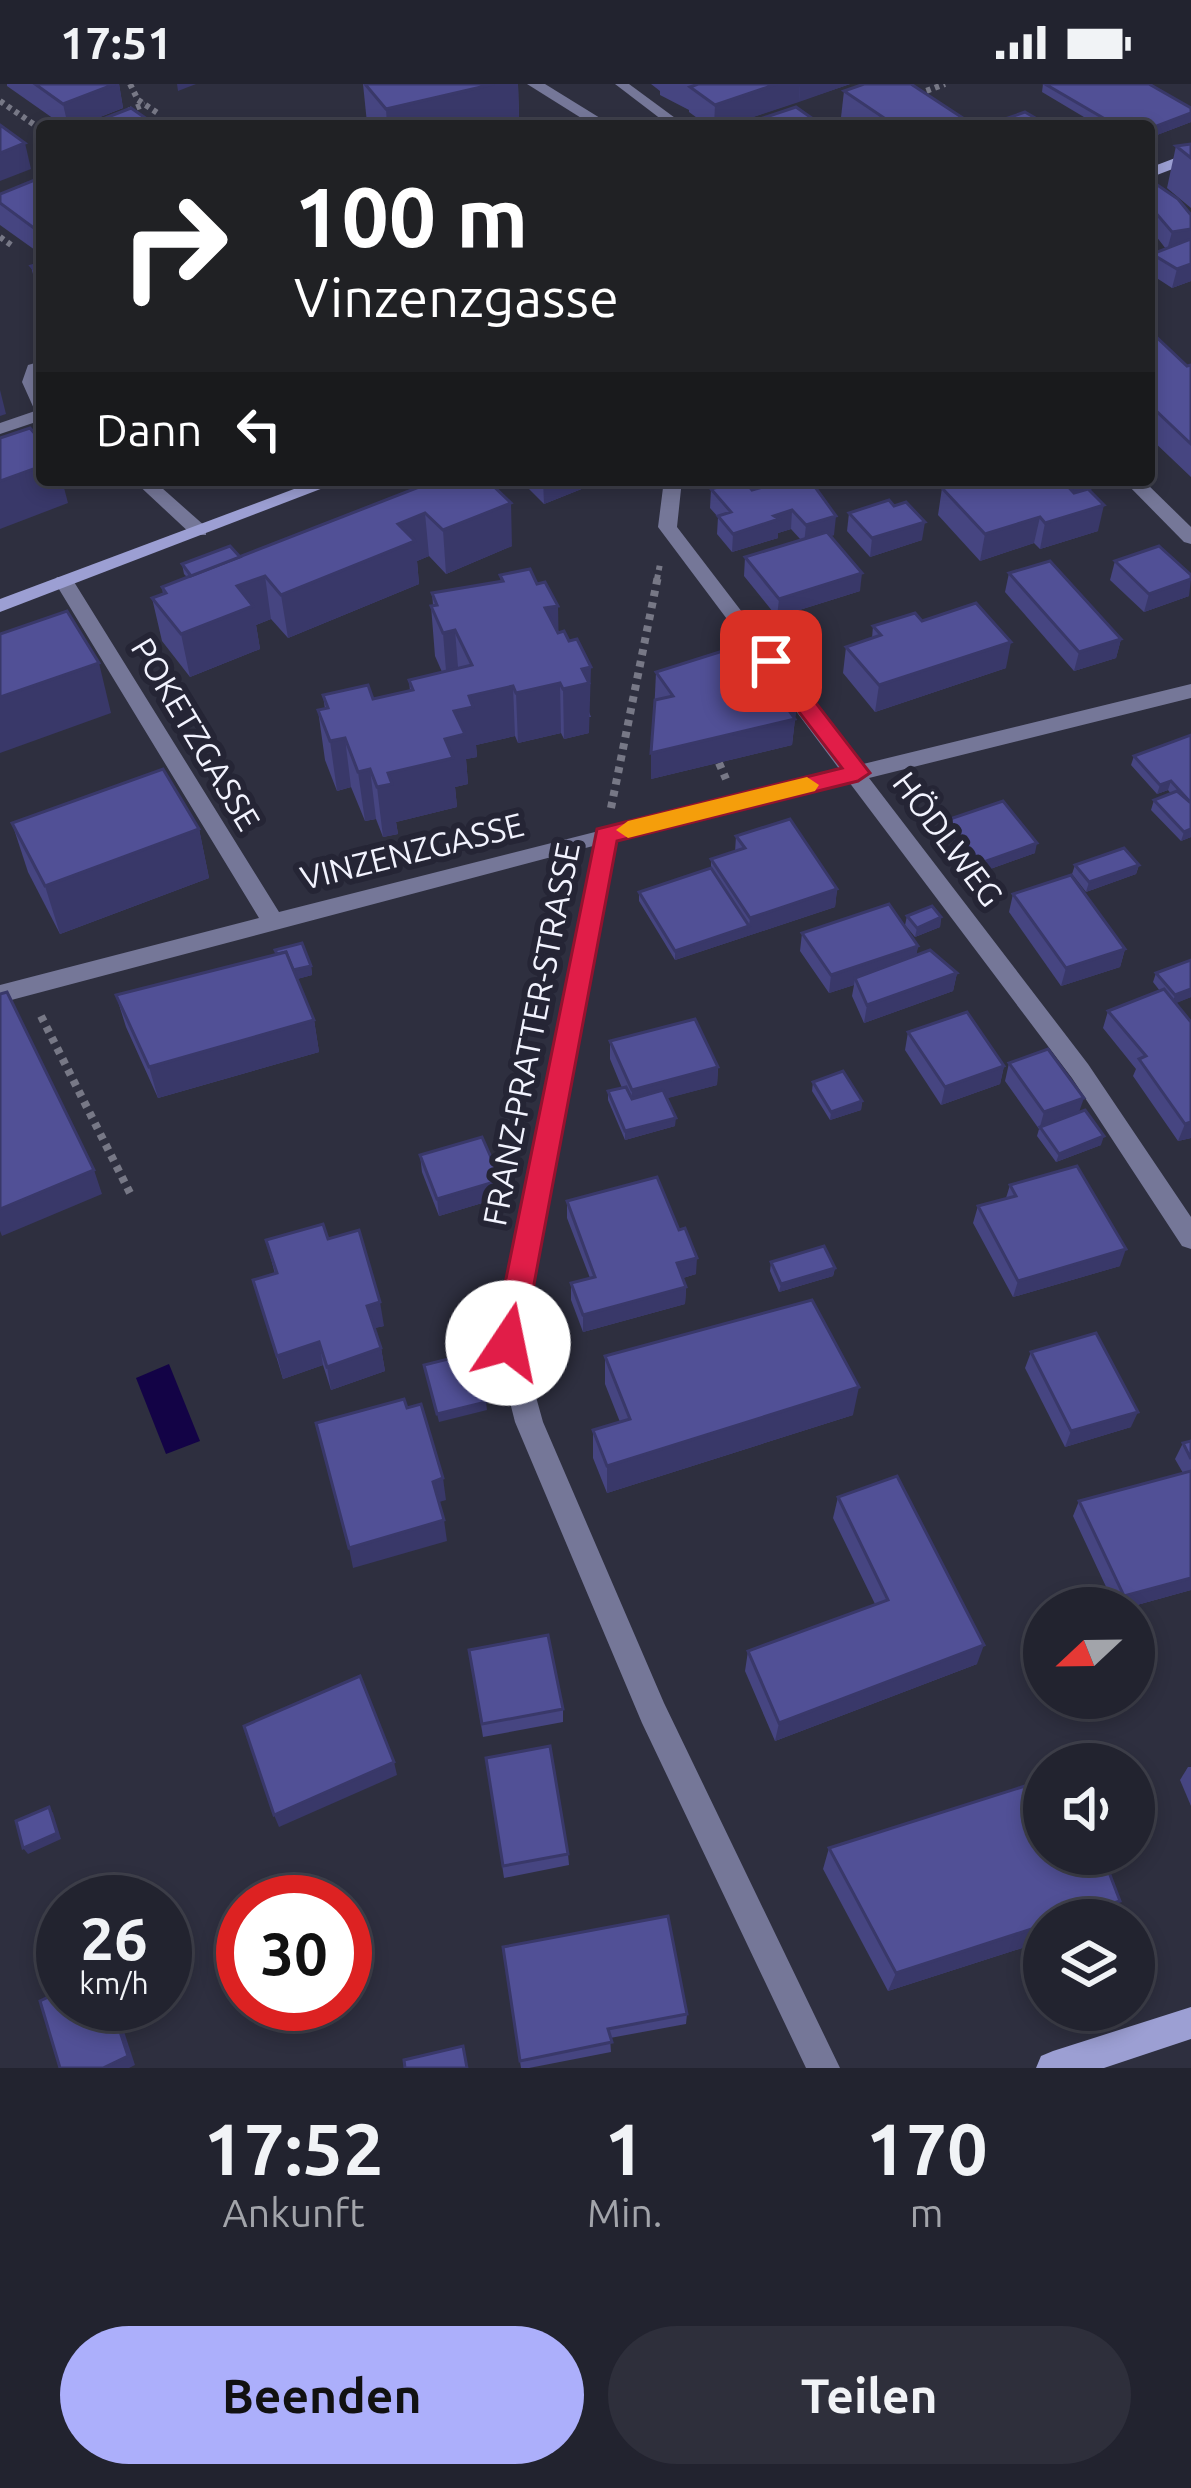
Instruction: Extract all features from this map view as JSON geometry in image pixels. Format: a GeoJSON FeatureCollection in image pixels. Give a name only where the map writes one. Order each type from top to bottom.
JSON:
{"type":"FeatureCollection","features":[{"type":"Feature","properties":{"kind":"main road"},"geometry":{"type":"LineString","coordinates":[[1155,170],[1191,157]]}},
{"type":"Feature","properties":{"kind":"main road"},"geometry":{"type":"LineString","coordinates":[[0,606],[319,486]]}},
{"type":"Feature","properties":{"kind":"main road"},"geometry":{"type":"LineString","coordinates":[[1053,2068],[1191,2023]]}},
{"type":"Feature","properties":{"kind":"street"},"geometry":{"type":"LineString","coordinates":[[534,84],[595,120]]}},
{"type":"Feature","properties":{"kind":"street"},"geometry":{"type":"LineString","coordinates":[[0,428],[36,413]]}},
{"type":"Feature","properties":{"kind":"street"},"geometry":{"type":"LineString","coordinates":[[149,486],[199,531]]}},
{"type":"Feature","properties":{"kind":"street"},"geometry":{"type":"LineString","coordinates":[[667,527],[672,486]]}},
{"type":"Feature","properties":{"kind":"street"},"geometry":{"type":"LineString","coordinates":[[1138,486],[1191,538]]}},
{"type":"Feature","properties":{"kind":"street","name":"HÖDLWEG"},"geometry":{"type":"LineString","coordinates":[[667,527],[1080,1071],[1191,1238]]}},
{"type":"Feature","properties":{"kind":"street","name":"POKETZGASSE"},"geometry":{"type":"LineString","coordinates":[[64,581],[272,920]]}},
{"type":"Feature","properties":{"kind":"street","name":"VINZENZGASSE"},"geometry":{"type":"LineString","coordinates":[[0,994],[606,835],[1191,691]]}},
{"type":"Feature","properties":{"kind":"street","name":"FRANZ-PRATTER-STRASSE"},"geometry":{"type":"LineString","coordinates":[[606,835],[508,1343],[529,1422],[653,1713],[823,2068]]}},
{"type":"Feature","properties":{"kind":"lane"},"geometry":{"type":"LineString","coordinates":[[621,84],[672,120]]}},
{"type":"Feature","properties":{"kind":"path"},"geometry":{"type":"LineString","coordinates":[[130,84],[159,114]]}},
{"type":"Feature","properties":{"kind":"path"},"geometry":{"type":"LineString","coordinates":[[904,99],[945,84]]}},
{"type":"Feature","properties":{"kind":"path"},"geometry":{"type":"LineString","coordinates":[[0,100],[36,126]]}},
{"type":"Feature","properties":{"kind":"path"},"geometry":{"type":"LineString","coordinates":[[111,119],[145,104]]}},
{"type":"Feature","properties":{"kind":"path"},"geometry":{"type":"LineString","coordinates":[[843,120],[865,112]]}},
{"type":"Feature","properties":{"kind":"path"},"geometry":{"type":"LineString","coordinates":[[0,237],[14,247]]}},
{"type":"Feature","properties":{"kind":"path","name":"FRANZ-PRATTER-STRASSE"},"geometry":{"type":"LineString","coordinates":[[606,835],[667,527]]}},
{"type":"Feature","properties":{"kind":"path"},"geometry":{"type":"LineString","coordinates":[[32,986],[38,1009],[132,1197]]}},
{"type":"Feature","properties":{"kind":"shaded area"},"geometry":{"type":"Polygon","coordinates":[[[169,1364],[200,1441],[166,1454],[136,1378],[169,1364]]]}},
{"type":"Feature","properties":{"kind":"building"},"geometry":{"type":"Polygon","coordinates":[[[35,84],[115,84],[63,104],[35,84]]]}},
{"type":"Feature","properties":{"kind":"building"},"geometry":{"type":"Polygon","coordinates":[[[365,84],[494,84],[386,109],[365,84]]]}},
{"type":"Feature","properties":{"kind":"building"},"geometry":{"type":"Polygon","coordinates":[[[777,84],[715,105],[690,87],[777,84]]]}},
{"type":"Feature","properties":{"kind":"building"},"geometry":{"type":"Polygon","coordinates":[[[864,84],[911,84],[966,120],[887,120],[844,91],[864,84]]]}},
{"type":"Feature","properties":{"kind":"building"},"geometry":{"type":"Polygon","coordinates":[[[1045,84],[1149,84],[1191,108],[1191,113],[1155,127],[1155,120],[1107,120],[1045,84]]]}},
{"type":"Feature","properties":{"kind":"building"},"geometry":{"type":"Polygon","coordinates":[[[796,107],[814,120],[757,120],[796,107]]]}},
{"type":"Feature","properties":{"kind":"building"},"geometry":{"type":"Polygon","coordinates":[[[131,108],[148,120],[100,120],[131,108]]]}},
{"type":"Feature","properties":{"kind":"building"},"geometry":{"type":"Polygon","coordinates":[[[1025,112],[1039,120],[1011,120],[1008,118],[1025,112]]]}},
{"type":"Feature","properties":{"kind":"building"},"geometry":{"type":"Polygon","coordinates":[[[0,125],[25,143],[0,153],[0,125]]]}},
{"type":"Feature","properties":{"kind":"building"},"geometry":{"type":"Polygon","coordinates":[[[1191,144],[1191,158],[1176,146],[1191,144]]]}},
{"type":"Feature","properties":{"kind":"building"},"geometry":{"type":"Polygon","coordinates":[[[36,179],[36,230],[0,203],[0,194],[36,179]]]}},
{"type":"Feature","properties":{"kind":"building"},"geometry":{"type":"Polygon","coordinates":[[[1155,183],[1191,215],[1191,229],[1172,232],[1155,212],[1155,183]]]}},
{"type":"Feature","properties":{"kind":"building"},"geometry":{"type":"Polygon","coordinates":[[[1191,239],[1191,264],[1177,269],[1155,253],[1191,239]]]}},
{"type":"Feature","properties":{"kind":"building"},"geometry":{"type":"Polygon","coordinates":[[[1155,336],[1191,365],[1191,444],[1155,410],[1155,336]]]}},
{"type":"Feature","properties":{"kind":"building"},"geometry":{"type":"Polygon","coordinates":[[[30,428],[36,435],[36,468],[0,481],[0,438],[30,428]]]}},
{"type":"Feature","properties":{"kind":"building"},"geometry":{"type":"Polygon","coordinates":[[[422,486],[493,486],[511,503],[443,530],[425,513],[398,524],[415,541],[281,595],[265,576],[237,586],[253,606],[181,634],[152,598],[166,593],[162,587],[422,486]]]}},
{"type":"Feature","properties":{"kind":"building"},"geometry":{"type":"Polygon","coordinates":[[[814,486],[836,516],[806,525],[792,510],[733,534],[718,516],[731,512],[711,489],[814,486]]]}},
{"type":"Feature","properties":{"kind":"building"},"geometry":{"type":"Polygon","coordinates":[[[1068,486],[1074,493],[1088,489],[1104,505],[985,534],[942,488],[1068,486]]]}},
{"type":"Feature","properties":{"kind":"building"},"geometry":{"type":"Polygon","coordinates":[[[889,500],[894,506],[906,502],[925,522],[872,538],[849,513],[889,500]]]}},
{"type":"Feature","properties":{"kind":"building"},"geometry":{"type":"Polygon","coordinates":[[[827,532],[862,573],[779,599],[745,557],[827,532]]]}},
{"type":"Feature","properties":{"kind":"building"},"geometry":{"type":"Polygon","coordinates":[[[230,546],[240,557],[191,576],[182,564],[230,546]]]}},
{"type":"Feature","properties":{"kind":"building"},"geometry":{"type":"Polygon","coordinates":[[[1159,546],[1191,579],[1149,594],[1115,561],[1159,546]]]}},
{"type":"Feature","properties":{"kind":"building"},"geometry":{"type":"Polygon","coordinates":[[[1050,561],[1121,639],[1079,652],[1009,573],[1050,561]]]}},
{"type":"Feature","properties":{"kind":"building"},"geometry":{"type":"Polygon","coordinates":[[[530,569],[537,584],[545,582],[558,606],[545,608],[558,633],[564,631],[569,641],[577,639],[591,667],[582,669],[589,683],[563,689],[560,683],[516,693],[513,686],[469,696],[473,707],[454,711],[465,734],[445,739],[453,758],[388,773],[392,784],[377,787],[370,769],[358,772],[345,738],[330,741],[318,710],[328,708],[323,695],[368,685],[373,699],[413,690],[409,680],[472,665],[455,630],[443,633],[431,606],[437,605],[432,593],[503,581],[500,575],[530,569]]]}},
{"type":"Feature","properties":{"kind":"building"},"geometry":{"type":"Polygon","coordinates":[[[976,603],[1011,642],[879,685],[846,647],[881,635],[873,626],[915,613],[922,621],[976,603]]]}},
{"type":"Feature","properties":{"kind":"building"},"geometry":{"type":"Polygon","coordinates":[[[67,611],[99,663],[0,697],[0,634],[67,611]]]}},
{"type":"Feature","properties":{"kind":"building"},"geometry":{"type":"Polygon","coordinates":[[[748,643],[776,685],[781,684],[796,710],[790,712],[795,719],[651,753],[655,700],[673,696],[656,672],[748,643]]]}},
{"type":"Feature","properties":{"kind":"building"},"geometry":{"type":"Polygon","coordinates":[[[1191,735],[1191,803],[1171,781],[1160,785],[1134,756],[1191,735]]]}},
{"type":"Feature","properties":{"kind":"building"},"geometry":{"type":"Polygon","coordinates":[[[163,769],[199,829],[45,886],[12,823],[163,769]]]}},
{"type":"Feature","properties":{"kind":"building"},"geometry":{"type":"Polygon","coordinates":[[[1177,791],[1191,803],[1191,829],[1184,832],[1154,800],[1177,791]]]}},
{"type":"Feature","properties":{"kind":"building"},"geometry":{"type":"Polygon","coordinates":[[[1003,801],[1037,843],[981,863],[947,820],[1003,801]]]}},
{"type":"Feature","properties":{"kind":"building"},"geometry":{"type":"Polygon","coordinates":[[[790,819],[837,889],[750,918],[711,859],[745,848],[736,836],[790,819]]]}},
{"type":"Feature","properties":{"kind":"building"},"geometry":{"type":"Polygon","coordinates":[[[1124,848],[1139,865],[1089,882],[1075,865],[1124,848]]]}},
{"type":"Feature","properties":{"kind":"building"},"geometry":{"type":"Polygon","coordinates":[[[711,868],[749,926],[675,951],[639,892],[711,868]]]}},
{"type":"Feature","properties":{"kind":"building"},"geometry":{"type":"Polygon","coordinates":[[[1071,875],[1125,949],[1066,968],[1013,894],[1071,875]]]}},
{"type":"Feature","properties":{"kind":"building"},"geometry":{"type":"Polygon","coordinates":[[[889,904],[918,946],[831,975],[802,933],[889,904]]]}},
{"type":"Feature","properties":{"kind":"building"},"geometry":{"type":"Polygon","coordinates":[[[932,906],[941,917],[917,928],[907,916],[932,906]]]}},
{"type":"Feature","properties":{"kind":"building"},"geometry":{"type":"Polygon","coordinates":[[[302,943],[311,966],[293,970],[286,952],[275,950],[302,943]]]}},
{"type":"Feature","properties":{"kind":"building"},"geometry":{"type":"Polygon","coordinates":[[[930,950],[957,973],[867,1005],[855,978],[930,950]]]}},
{"type":"Feature","properties":{"kind":"building"},"geometry":{"type":"Polygon","coordinates":[[[286,952],[314,1020],[149,1067],[116,995],[286,952]]]}},
{"type":"Feature","properties":{"kind":"building"},"geometry":{"type":"Polygon","coordinates":[[[1191,960],[1191,989],[1175,995],[1156,973],[1191,960]]]}},
{"type":"Feature","properties":{"kind":"building"},"geometry":{"type":"Polygon","coordinates":[[[1164,989],[1191,1022],[1191,1122],[1185,1124],[1139,1059],[1146,1056],[1108,1011],[1164,989]]]}},
{"type":"Feature","properties":{"kind":"building"},"geometry":{"type":"Polygon","coordinates":[[[7,992],[94,1170],[0,1209],[0,994],[7,992]]]}},
{"type":"Feature","properties":{"kind":"building"},"geometry":{"type":"Polygon","coordinates":[[[967,1012],[1004,1066],[945,1087],[908,1032],[967,1012]]]}},
{"type":"Feature","properties":{"kind":"building"},"geometry":{"type":"Polygon","coordinates":[[[695,1019],[718,1067],[632,1090],[610,1041],[695,1019]]]}},
{"type":"Feature","properties":{"kind":"building"},"geometry":{"type":"Polygon","coordinates":[[[1048,1049],[1084,1098],[1044,1112],[1009,1063],[1048,1049]]]}},
{"type":"Feature","properties":{"kind":"building"},"geometry":{"type":"Polygon","coordinates":[[[843,1071],[862,1101],[831,1112],[813,1082],[843,1071]]]}},
{"type":"Feature","properties":{"kind":"building"},"geometry":{"type":"Polygon","coordinates":[[[626,1087],[632,1099],[663,1090],[676,1118],[625,1131],[608,1091],[626,1087]]]}},
{"type":"Feature","properties":{"kind":"building"},"geometry":{"type":"Polygon","coordinates":[[[1085,1110],[1104,1136],[1059,1154],[1040,1127],[1085,1110]]]}},
{"type":"Feature","properties":{"kind":"building"},"geometry":{"type":"Polygon","coordinates":[[[482,1137],[501,1180],[437,1199],[420,1155],[482,1137]]]}},
{"type":"Feature","properties":{"kind":"building"},"geometry":{"type":"Polygon","coordinates":[[[1077,1166],[1126,1249],[1018,1281],[978,1206],[1016,1196],[1010,1185],[1077,1166]]]}},
{"type":"Feature","properties":{"kind":"building"},"geometry":{"type":"Polygon","coordinates":[[[657,1177],[679,1230],[685,1228],[697,1258],[677,1263],[686,1287],[583,1315],[571,1283],[595,1277],[567,1201],[657,1177]]]}},
{"type":"Feature","properties":{"kind":"building"},"geometry":{"type":"Polygon","coordinates":[[[323,1224],[328,1239],[359,1230],[380,1302],[367,1306],[381,1348],[327,1367],[319,1342],[277,1356],[253,1280],[277,1273],[266,1240],[323,1224]]]}},
{"type":"Feature","properties":{"kind":"building"},"geometry":{"type":"Polygon","coordinates":[[[824,1246],[835,1268],[781,1284],[771,1262],[824,1246]]]}},
{"type":"Feature","properties":{"kind":"building"},"geometry":{"type":"Polygon","coordinates":[[[812,1300],[859,1387],[607,1466],[593,1430],[630,1419],[605,1356],[812,1300]]]}},
{"type":"Feature","properties":{"kind":"building"},"geometry":{"type":"Polygon","coordinates":[[[1096,1333],[1138,1412],[1071,1431],[1031,1352],[1096,1333]]]}},
{"type":"Feature","properties":{"kind":"building"},"geometry":{"type":"Polygon","coordinates":[[[472,1353],[486,1402],[437,1414],[424,1365],[472,1353]]]}},
{"type":"Feature","properties":{"kind":"building"},"geometry":{"type":"Polygon","coordinates":[[[404,1399],[407,1408],[421,1404],[443,1478],[433,1482],[444,1520],[349,1548],[316,1423],[404,1399]]]}},
{"type":"Feature","properties":{"kind":"building"},"geometry":{"type":"Polygon","coordinates":[[[1191,1471],[1191,1578],[1155,1588],[1120,1587],[1079,1501],[1191,1471]]]}},
{"type":"Feature","properties":{"kind":"building"},"geometry":{"type":"Polygon","coordinates":[[[897,1476],[984,1645],[779,1723],[748,1651],[888,1600],[838,1497],[897,1476]]]}},
{"type":"Feature","properties":{"kind":"building"},"geometry":{"type":"Polygon","coordinates":[[[548,1635],[563,1709],[482,1724],[469,1650],[548,1635]]]}},
{"type":"Feature","properties":{"kind":"building"},"geometry":{"type":"Polygon","coordinates":[[[360,1676],[394,1762],[274,1815],[244,1726],[360,1676]]]}},
{"type":"Feature","properties":{"kind":"building"},"geometry":{"type":"Polygon","coordinates":[[[550,1746],[568,1854],[503,1866],[486,1758],[550,1746]]]}},
{"type":"Feature","properties":{"kind":"building"},"geometry":{"type":"Polygon","coordinates":[[[1023,1787],[1023,1875],[1110,1875],[1119,1899],[1023,1899],[1023,1932],[896,1973],[829,1848],[1023,1787]]]}},
{"type":"Feature","properties":{"kind":"building"},"geometry":{"type":"Polygon","coordinates":[[[49,1807],[57,1833],[23,1848],[16,1821],[49,1807]]]}},
{"type":"Feature","properties":{"kind":"building"},"geometry":{"type":"Polygon","coordinates":[[[668,1916],[687,2014],[608,2029],[612,2042],[520,2061],[503,1947],[668,1916]]]}},
{"type":"Feature","properties":{"kind":"building"},"geometry":{"type":"Polygon","coordinates":[[[49,2031],[120,2031],[128,2056],[103,2068],[60,2068],[49,2031]]]}},
{"type":"Feature","properties":{"kind":"building"},"geometry":{"type":"Polygon","coordinates":[[[463,2046],[467,2068],[405,2068],[404,2060],[463,2046]]]}},
{"type":"Feature","properties":{"kind":"slow traffic"},"geometry":{"type":"LineString","coordinates":[[628,830],[807,785]]}},
{"type":"Feature","properties":{"kind":"route"},"geometry":{"type":"LineString","coordinates":[[508,1343],[606,835],[858,773],[771,661]]}}]}
